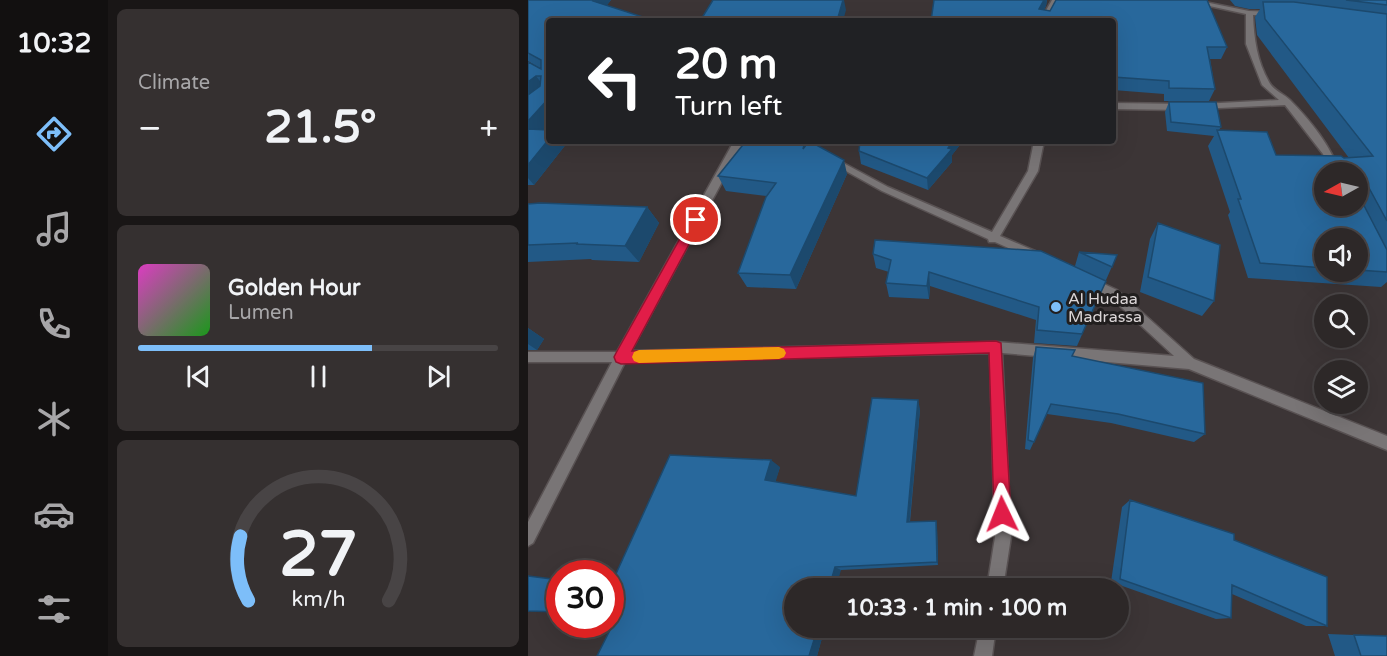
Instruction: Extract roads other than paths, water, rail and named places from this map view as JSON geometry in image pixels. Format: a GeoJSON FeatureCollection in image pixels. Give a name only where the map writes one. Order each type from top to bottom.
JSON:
{"type":"FeatureCollection","features":[{"type":"Feature","properties":{"kind":"street"},"geometry":{"type":"LineString","coordinates":[[1046,18],[1055,0]]}},
{"type":"Feature","properties":{"kind":"street"},"geometry":{"type":"LineString","coordinates":[[1185,0],[1249,13],[1286,13]]}},
{"type":"Feature","properties":{"kind":"street"},"geometry":{"type":"LineString","coordinates":[[1249,13],[1250,44],[1266,85],[1287,102],[1327,153],[1331,162]]}},
{"type":"Feature","properties":{"kind":"street"},"geometry":{"type":"LineString","coordinates":[[1116,106],[1203,108],[1287,102]]}},
{"type":"Feature","properties":{"kind":"street"},"geometry":{"type":"LineString","coordinates":[[528,538],[621,357],[737,144]]}},
{"type":"Feature","properties":{"kind":"street"},"geometry":{"type":"LineString","coordinates":[[993,239],[1033,171],[1038,144]]}},
{"type":"Feature","properties":{"kind":"street"},"geometry":{"type":"LineString","coordinates":[[816,152],[885,189],[1048,262]]}},
{"type":"Feature","properties":{"kind":"street"},"geometry":{"type":"LineString","coordinates":[[1081,277],[1113,293],[1190,363]]}},
{"type":"Feature","properties":{"kind":"street"},"geometry":{"type":"LineString","coordinates":[[996,347],[1003,537],[996,578]]}},
{"type":"Feature","properties":{"kind":"street"},"geometry":{"type":"LineString","coordinates":[[528,357],[621,357],[996,347],[1190,363],[1387,443]]}},
{"type":"Feature","properties":{"kind":"street"},"geometry":{"type":"LineString","coordinates":[[983,656],[986,638]]}},
{"type":"Feature","properties":{"kind":"place","name":"Al Hudaa Madrassa"},"geometry":{"type":"Point","coordinates":[1056,307]}}]}
